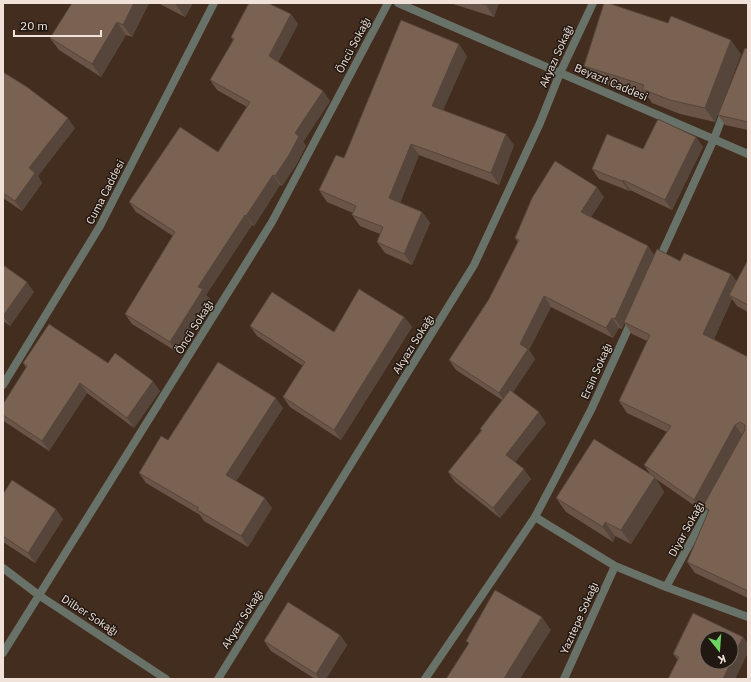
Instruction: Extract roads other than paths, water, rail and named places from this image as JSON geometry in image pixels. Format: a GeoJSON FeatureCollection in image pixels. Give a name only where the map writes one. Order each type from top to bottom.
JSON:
{"type":"FeatureCollection","features":[{"type":"Feature","properties":{"kind":"street","name":"Cuma Caddesi"},"geometry":{"type":"LineString","coordinates":[[3,386],[100,226],[214,3]]}},
{"type":"Feature","properties":{"kind":"street","name":"Öncü Sokağı"},"geometry":{"type":"LineString","coordinates":[[3,653],[40,596],[272,222],[388,3]]}},
{"type":"Feature","properties":{"kind":"street","name":"Beyazıt Caddesi"},"geometry":{"type":"LineString","coordinates":[[398,3],[748,154]]}},
{"type":"Feature","properties":{"kind":"street","name":"Akyazı Sokağı"},"geometry":{"type":"LineString","coordinates":[[218,679],[474,265],[540,123],[560,73],[593,3]]}},
{"type":"Feature","properties":{"kind":"street"},"geometry":{"type":"LineString","coordinates":[[656,267],[714,139],[728,102]]}},
{"type":"Feature","properties":{"kind":"street","name":"Ersin Sokağı"},"geometry":{"type":"LineString","coordinates":[[425,679],[535,517],[591,410],[636,310]]}},
{"type":"Feature","properties":{"kind":"street","name":"Diyar Sokağı"},"geometry":{"type":"LineString","coordinates":[[666,587],[718,493]]}},
{"type":"Feature","properties":{"kind":"street"},"geometry":{"type":"LineString","coordinates":[[535,517],[615,566],[666,587],[748,617]]}},
{"type":"Feature","properties":{"kind":"street","name":"Yazıtepe Sokağı"},"geometry":{"type":"LineString","coordinates":[[564,679],[615,566]]}},
{"type":"Feature","properties":{"kind":"street","name":"Dilber Sokağı"},"geometry":{"type":"LineString","coordinates":[[3,568],[40,596],[166,679]]}}]}
